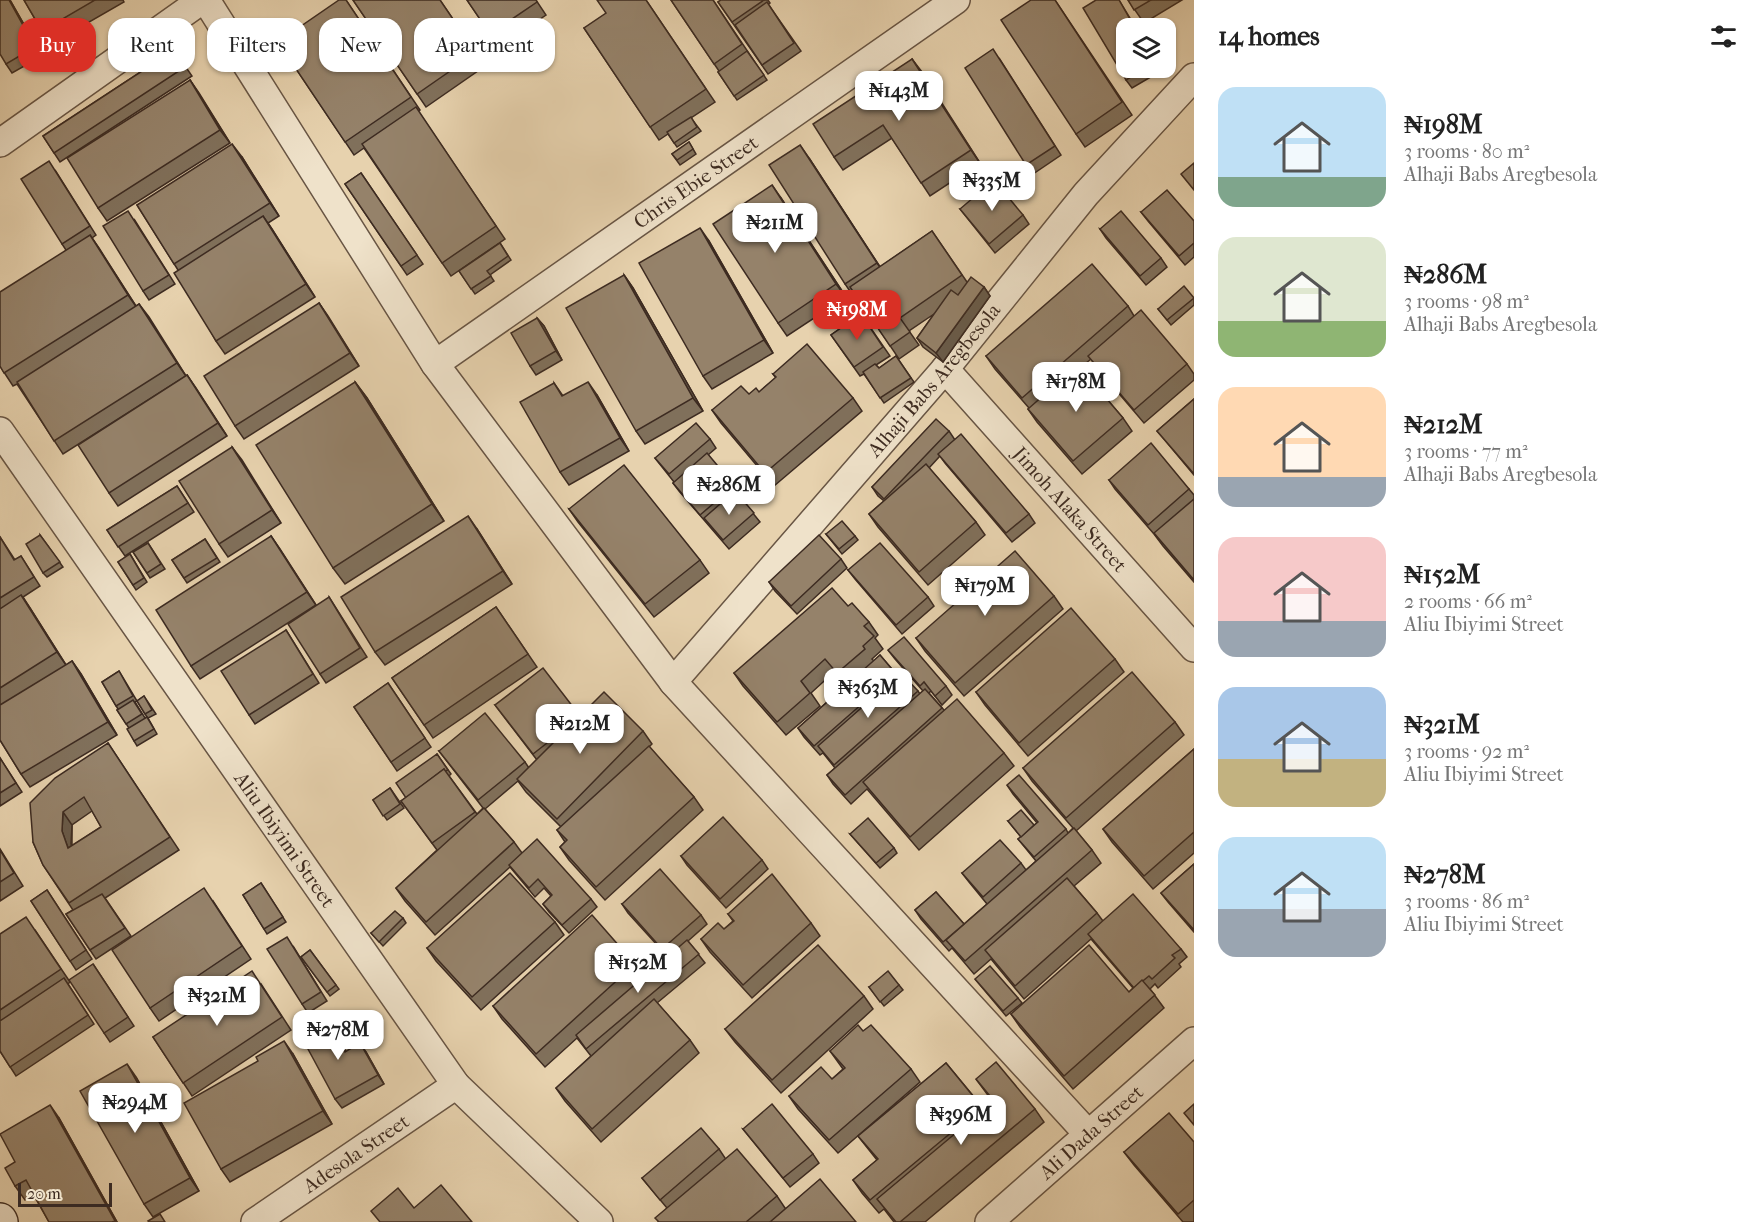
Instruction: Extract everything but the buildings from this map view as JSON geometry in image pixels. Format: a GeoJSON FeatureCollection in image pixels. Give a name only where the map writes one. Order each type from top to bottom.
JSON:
{"type":"FeatureCollection","features":[{"type":"Feature","properties":{"kind":"street"},"geometry":{"type":"LineString","coordinates":[[0,143],[202,0]]}},
{"type":"Feature","properties":{"kind":"street"},"geometry":{"type":"LineString","coordinates":[[206,0],[435,364],[673,682],[1088,1134]]}},
{"type":"Feature","properties":{"kind":"street","name":"Chris Ebie Street"},"geometry":{"type":"LineString","coordinates":[[435,364],[956,0]]}},
{"type":"Feature","properties":{"kind":"street","name":"Alhaji Babs Aregbesola"},"geometry":{"type":"LineString","coordinates":[[673,682],[945,369],[1086,194],[1194,77]]}},
{"type":"Feature","properties":{"kind":"street","name":"Jimoh Alaka Street"},"geometry":{"type":"LineString","coordinates":[[945,369],[1194,648]]}},
{"type":"Feature","properties":{"kind":"street","name":"Aliu Ibiyimi Street"},"geometry":{"type":"LineString","coordinates":[[0,431],[456,1085],[599,1222]]}},
{"type":"Feature","properties":{"kind":"street","name":"Ali Dada Street"},"geometry":{"type":"LineString","coordinates":[[989,1222],[1194,1041]]}},
{"type":"Feature","properties":{"kind":"street","name":"Adesola Street"},"geometry":{"type":"LineString","coordinates":[[255,1222],[456,1085]]}}]}
